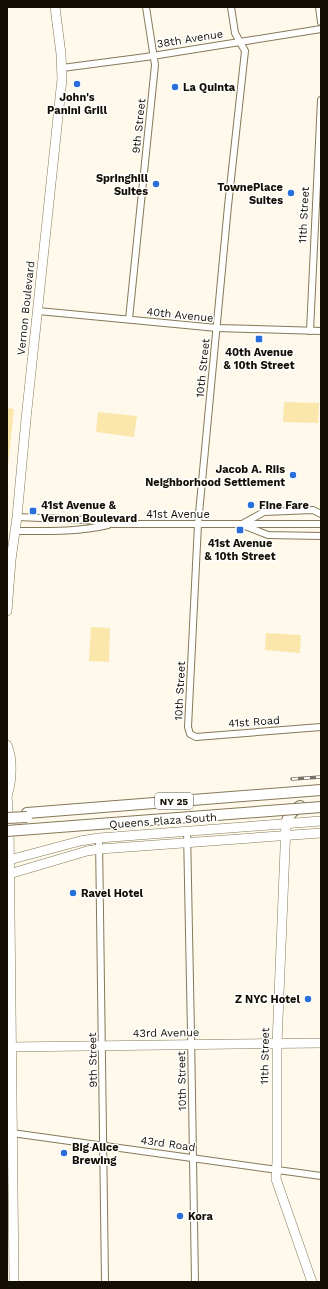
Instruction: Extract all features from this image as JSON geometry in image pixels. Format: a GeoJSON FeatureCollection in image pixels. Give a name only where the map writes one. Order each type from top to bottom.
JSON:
{"type":"FeatureCollection","features":[{"type":"Feature","properties":{"kind":"highway","name":"NY 25"},"geometry":{"type":"LineString","coordinates":[[7,814],[27,815],[321,790]]}},
{"type":"Feature","properties":{"kind":"highway"},"geometry":{"type":"LineString","coordinates":[[7,818],[27,815],[321,795]]}},
{"type":"Feature","properties":{"kind":"highway"},"geometry":{"type":"LineString","coordinates":[[286,824],[288,816],[294,810],[305,804],[321,805]]}},
{"type":"Feature","properties":{"kind":"highway","name":"NY 25"},"geometry":{"type":"LineString","coordinates":[[7,831],[321,805]]}},
{"type":"Feature","properties":{"kind":"highway"},"geometry":{"type":"LineString","coordinates":[[7,827],[321,805]]}},
{"type":"Feature","properties":{"kind":"main road","name":"Vernon Boulevard"},"geometry":{"type":"LineString","coordinates":[[7,612],[11,560],[16,531],[24,434],[38,311],[62,68],[55,7]]}},
{"type":"Feature","properties":{"kind":"main road"},"geometry":{"type":"LineString","coordinates":[[7,745],[10,752],[11,785],[7,796],[14,1282]]}},
{"type":"Feature","properties":{"kind":"main road","name":"Queens Plaza South"},"geometry":{"type":"LineString","coordinates":[[9,860],[80,841],[99,838],[321,821]]}},
{"type":"Feature","properties":{"kind":"main road","name":"11th Street"},"geometry":{"type":"LineString","coordinates":[[286,824],[277,1044],[276,1179],[312,1282]]}},
{"type":"Feature","properties":{"kind":"main road"},"geometry":{"type":"LineString","coordinates":[[9,874],[87,851],[100,849],[321,833]]}},
{"type":"Feature","properties":{"kind":"main road","name":"43rd Avenue"},"geometry":{"type":"LineString","coordinates":[[11,1047],[321,1043]]}},
{"type":"Feature","properties":{"kind":"street","name":"9th Street"},"geometry":{"type":"LineString","coordinates":[[129,319],[155,65],[146,7]]}},
{"type":"Feature","properties":{"kind":"street","name":"10th Street"},"geometry":{"type":"LineString","coordinates":[[190,734],[188,728],[198,524],[228,206],[245,56],[245,51],[235,33],[231,7]]}},
{"type":"Feature","properties":{"kind":"street"},"geometry":{"type":"LineString","coordinates":[[319,7],[321,22]]}},
{"type":"Feature","properties":{"kind":"street","name":"38th Avenue"},"geometry":{"type":"LineString","coordinates":[[62,68],[321,29]]}},
{"type":"Feature","properties":{"kind":"street","name":"11th Street"},"geometry":{"type":"LineString","coordinates":[[310,331],[321,100]]}},
{"type":"Feature","properties":{"kind":"street","name":"40th Avenue"},"geometry":{"type":"LineString","coordinates":[[38,311],[217,328],[321,331]]}},
{"type":"Feature","properties":{"kind":"street","name":"41st Avenue"},"geometry":{"type":"LineString","coordinates":[[242,524],[264,512],[314,510],[321,514]]}},
{"type":"Feature","properties":{"kind":"street","name":"41st Avenue"},"geometry":{"type":"LineString","coordinates":[[17,517],[87,520],[113,524],[321,524]]}},
{"type":"Feature","properties":{"kind":"street","name":"41st Avenue"},"geometry":{"type":"LineString","coordinates":[[16,531],[88,529],[113,524]]}},
{"type":"Feature","properties":{"kind":"street","name":"41st Avenue"},"geometry":{"type":"LineString","coordinates":[[242,524],[268,535],[321,536]]}},
{"type":"Feature","properties":{"kind":"street","name":"41st Road"},"geometry":{"type":"LineString","coordinates":[[190,734],[196,737],[321,727]]}},
{"type":"Feature","properties":{"kind":"street","name":"10th Street"},"geometry":{"type":"LineString","coordinates":[[187,831],[192,1045],[195,1282]]}},
{"type":"Feature","properties":{"kind":"street","name":"9th Street"},"geometry":{"type":"LineString","coordinates":[[99,838],[105,1282]]}},
{"type":"Feature","properties":{"kind":"street","name":"43rd Road"},"geometry":{"type":"LineString","coordinates":[[12,1133],[321,1176]]}},
{"type":"Feature","properties":{"kind":"shaded area"},"geometry":{"type":"Polygon","coordinates":[[[284,402],[319,403],[318,423],[283,422],[284,402]]]}},
{"type":"Feature","properties":{"kind":"shaded area"},"geometry":{"type":"Polygon","coordinates":[[[7,408],[14,409],[7,475],[7,408]]]}},
{"type":"Feature","properties":{"kind":"shaded area"},"geometry":{"type":"Polygon","coordinates":[[[98,412],[137,416],[134,437],[96,432],[98,412]]]}},
{"type":"Feature","properties":{"kind":"shaded area"},"geometry":{"type":"Polygon","coordinates":[[[91,627],[110,628],[109,662],[89,661],[91,627]]]}},
{"type":"Feature","properties":{"kind":"shaded area"},"geometry":{"type":"Polygon","coordinates":[[[266,633],[301,635],[300,653],[265,650],[266,633]]]}},
{"type":"Feature","properties":{"kind":"railway"},"geometry":{"type":"LineString","coordinates":[[292,779],[321,777]]}},
{"type":"Feature","properties":{"kind":"place","name":"John's Panini Grill"},"geometry":{"type":"Point","coordinates":[77,84]}},
{"type":"Feature","properties":{"kind":"place","name":"La Quinta"},"geometry":{"type":"Point","coordinates":[175,87]}},
{"type":"Feature","properties":{"kind":"place","name":"Springhill Suites"},"geometry":{"type":"Point","coordinates":[156,184]}},
{"type":"Feature","properties":{"kind":"place","name":"TownePlace Suites"},"geometry":{"type":"Point","coordinates":[291,193]}},
{"type":"Feature","properties":{"kind":"place","name":"40th Avenue & 10th Street"},"geometry":{"type":"Point","coordinates":[259,339]}},
{"type":"Feature","properties":{"kind":"place","name":"Jacob A. Riis Neighborhood Settlement"},"geometry":{"type":"Point","coordinates":[293,475]}},
{"type":"Feature","properties":{"kind":"place","name":"Fine Fare"},"geometry":{"type":"Point","coordinates":[251,505]}},
{"type":"Feature","properties":{"kind":"place","name":"41st Avenue & Vernon Boulevard"},"geometry":{"type":"Point","coordinates":[33,511]}},
{"type":"Feature","properties":{"kind":"place","name":"41st Avenue & 10th Street"},"geometry":{"type":"Point","coordinates":[240,530]}},
{"type":"Feature","properties":{"kind":"place","name":"Ravel Hotel"},"geometry":{"type":"Point","coordinates":[73,893]}},
{"type":"Feature","properties":{"kind":"place","name":"Z NYC Hotel"},"geometry":{"type":"Point","coordinates":[308,999]}},
{"type":"Feature","properties":{"kind":"place","name":"Big Alice Brewing"},"geometry":{"type":"Point","coordinates":[64,1153]}},
{"type":"Feature","properties":{"kind":"place","name":"Kora"},"geometry":{"type":"Point","coordinates":[180,1216]}}]}
